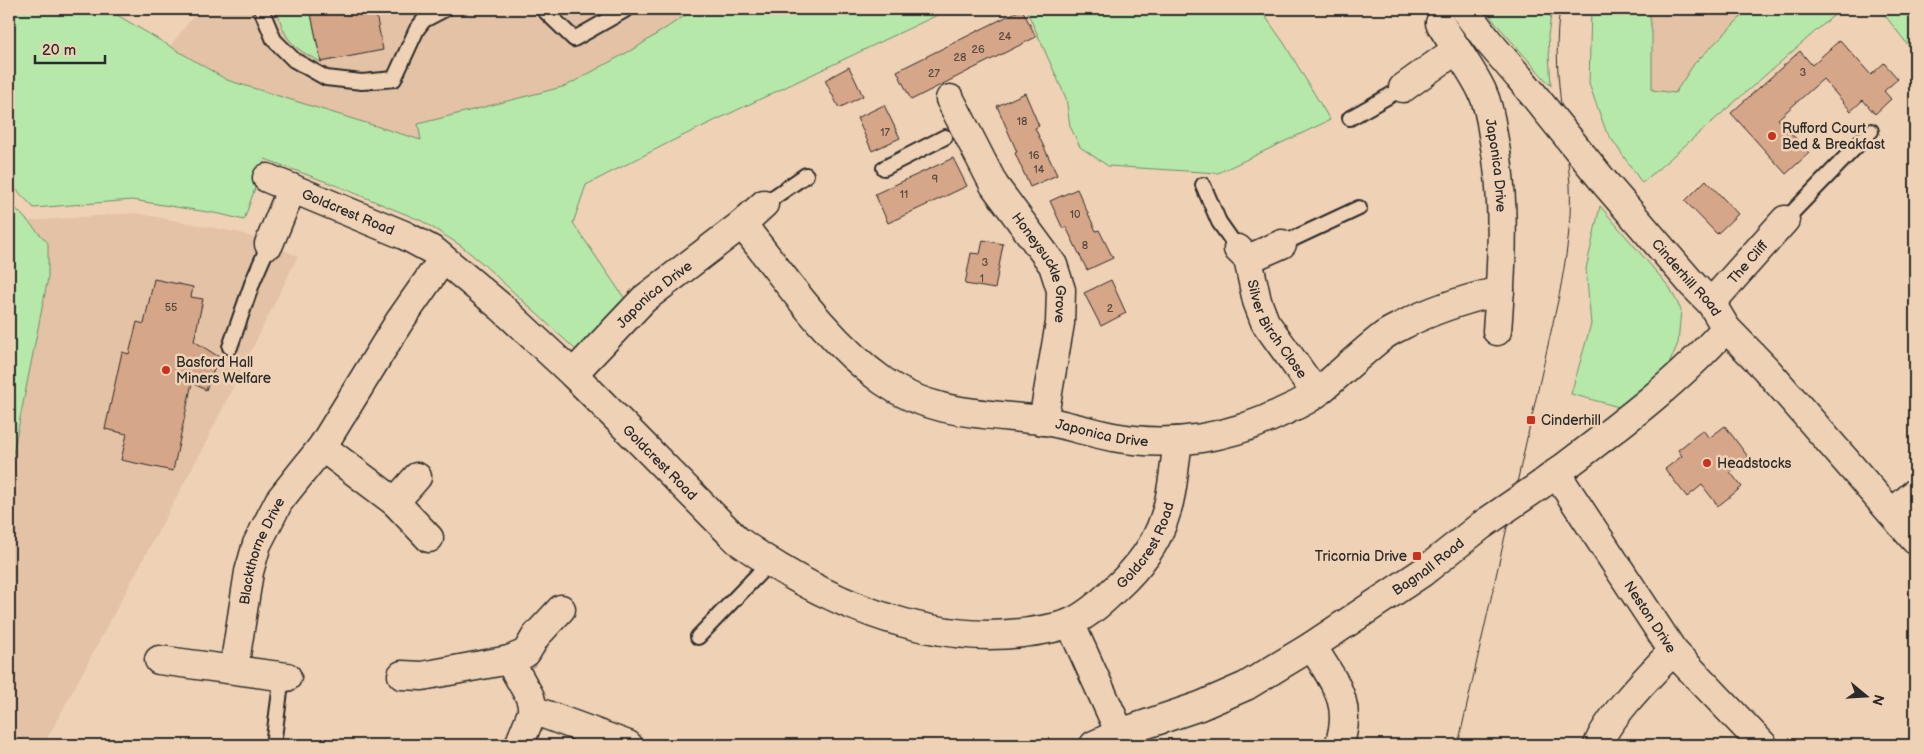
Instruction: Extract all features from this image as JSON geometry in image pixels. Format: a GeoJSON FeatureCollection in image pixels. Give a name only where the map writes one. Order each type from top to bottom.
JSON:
{"type":"FeatureCollection","features":[{"type":"Feature","properties":{"kind":"street","name":"Cinderhill Road"},"geometry":{"type":"LineString","coordinates":[[1464,9],[1488,41],[1605,183],[1693,285],[1711,303],[1726,328],[1766,369],[1915,540]]}},
{"type":"Feature","properties":{"kind":"street","name":"Japonica Drive"},"geometry":{"type":"LineString","coordinates":[[1440,23],[1482,91],[1490,116],[1498,159],[1502,199],[1497,331]]}},
{"type":"Feature","properties":{"kind":"street"},"geometry":{"type":"LineString","coordinates":[[1403,88],[1456,50]]}},
{"type":"Feature","properties":{"kind":"street","name":"Honeysuckle Grove"},"geometry":{"type":"LineString","coordinates":[[950,99],[955,132],[1052,265],[1061,290],[1060,323],[1043,421]]}},
{"type":"Feature","properties":{"kind":"street","name":"Goldcrest Road"},"geometry":{"type":"LineString","coordinates":[[267,178],[404,235],[434,251],[501,307],[573,374],[737,540],[769,563],[831,595],[890,618],[926,628],[962,634],[998,636],[1044,630],[1070,623],[1100,603],[1134,572],[1152,547],[1164,519],[1172,488],[1178,441]]}},
{"type":"Feature","properties":{"kind":"street","name":"Goldcrest Road"},"geometry":{"type":"LineString","coordinates":[[269,244],[292,188]]}},
{"type":"Feature","properties":{"kind":"street","name":"Japonica Drive"},"geometry":{"type":"LineString","coordinates":[[573,374],[644,299],[742,224],[764,204]]}},
{"type":"Feature","properties":{"kind":"street","name":"The Cliff"},"geometry":{"type":"LineString","coordinates":[[1711,303],[1785,220]]}},
{"type":"Feature","properties":{"kind":"street","name":"Japonica Drive"},"geometry":{"type":"LineString","coordinates":[[742,224],[825,327],[856,360],[885,382],[913,398],[945,409],[1043,421],[1114,437],[1147,442],[1178,441],[1242,430],[1283,412],[1316,393],[1383,336],[1419,316],[1460,301],[1500,291]]}},
{"type":"Feature","properties":{"kind":"street","name":"Silver Birch Close"},"geometry":{"type":"LineString","coordinates":[[1282,244],[1243,254],[1265,322],[1316,393]]}},
{"type":"Feature","properties":{"kind":"street","name":"Blackthorne Drive"},"geometry":{"type":"LineString","coordinates":[[234,668],[248,572],[257,544],[279,501],[322,447],[399,322],[443,259]]}},
{"type":"Feature","properties":{"kind":"street","name":"Bagnall Road"},"geometry":{"type":"LineString","coordinates":[[1094,745],[1120,733],[1200,706],[1246,686],[1312,646],[1423,572],[1482,525],[1549,478],[1624,421],[1701,356],[1726,328]]}},
{"type":"Feature","properties":{"kind":"street"},"geometry":{"type":"LineString","coordinates":[[322,447],[395,502],[429,538]]}},
{"type":"Feature","properties":{"kind":"street"},"geometry":{"type":"LineString","coordinates":[[395,502],[417,477]]}},
{"type":"Feature","properties":{"kind":"street","name":"Neston Drive"},"geometry":{"type":"LineString","coordinates":[[1549,478],[1673,650],[1764,745]]}},
{"type":"Feature","properties":{"kind":"street"},"geometry":{"type":"LineString","coordinates":[[1892,513],[1915,493]]}},
{"type":"Feature","properties":{"kind":"street"},"geometry":{"type":"LineString","coordinates":[[402,674],[422,676],[509,660],[526,653],[536,636],[561,609]]}},
{"type":"Feature","properties":{"kind":"street"},"geometry":{"type":"LineString","coordinates":[[1070,623],[1120,733]]}},
{"type":"Feature","properties":{"kind":"street"},"geometry":{"type":"LineString","coordinates":[[1312,646],[1341,694],[1346,712],[1339,745]]}},
{"type":"Feature","properties":{"kind":"street"},"geometry":{"type":"LineString","coordinates":[[1598,745],[1602,733],[1673,650]]}},
{"type":"Feature","properties":{"kind":"street"},"geometry":{"type":"LineString","coordinates":[[159,660],[234,668],[284,676]]}},
{"type":"Feature","properties":{"kind":"street"},"geometry":{"type":"LineString","coordinates":[[509,660],[530,697],[533,710],[520,745]]}},
{"type":"Feature","properties":{"kind":"street"},"geometry":{"type":"LineString","coordinates":[[533,710],[628,745]]}},
{"type":"Feature","properties":{"kind":"lane"},"geometry":{"type":"LineString","coordinates":[[261,9],[274,40],[294,60],[326,78],[362,82],[394,79],[417,29],[424,20],[446,9]]}},
{"type":"Feature","properties":{"kind":"lane"},"geometry":{"type":"LineString","coordinates":[[543,9],[574,39],[627,9]]}},
{"type":"Feature","properties":{"kind":"lane"},"geometry":{"type":"LineString","coordinates":[[1350,118],[1403,88]]}},
{"type":"Feature","properties":{"kind":"lane"},"geometry":{"type":"LineString","coordinates":[[1785,220],[1871,131]]}},
{"type":"Feature","properties":{"kind":"lane"},"geometry":{"type":"LineString","coordinates":[[884,168],[955,132]]}},
{"type":"Feature","properties":{"kind":"lane"},"geometry":{"type":"LineString","coordinates":[[764,204],[806,175]]}},
{"type":"Feature","properties":{"kind":"lane"},"geometry":{"type":"LineString","coordinates":[[1203,184],[1220,222],[1243,254]]}},
{"type":"Feature","properties":{"kind":"lane"},"geometry":{"type":"LineString","coordinates":[[1282,244],[1359,208]]}},
{"type":"Feature","properties":{"kind":"lane"},"geometry":{"type":"LineString","coordinates":[[230,347],[253,281],[269,244]]}},
{"type":"Feature","properties":{"kind":"lane"},"geometry":{"type":"LineString","coordinates":[[698,637],[769,563]]}},
{"type":"Feature","properties":{"kind":"lane"},"geometry":{"type":"LineString","coordinates":[[273,745],[284,676]]}},
{"type":"Feature","properties":{"kind":"shaded area"},"geometry":{"type":"Polygon","coordinates":[[[199,9],[719,9],[605,81],[448,142],[415,140],[227,80],[170,46],[199,9]]]}},
{"type":"Feature","properties":{"kind":"shaded area"},"geometry":{"type":"Polygon","coordinates":[[[1645,9],[1841,9],[1735,100],[1647,90],[1645,9]]]}},
{"type":"Feature","properties":{"kind":"shaded area"},"geometry":{"type":"Polygon","coordinates":[[[135,213],[241,233],[298,256],[204,446],[47,739],[79,745],[9,745],[9,474],[48,277],[48,243],[28,221],[135,213]]]}},
{"type":"Feature","properties":{"kind":"green space"},"geometry":{"type":"Polygon","coordinates":[[[9,9],[107,9],[227,80],[421,140],[418,124],[566,86],[637,47],[695,9],[950,9],[674,140],[586,185],[573,223],[625,299],[577,351],[482,263],[460,245],[422,221],[340,187],[265,159],[244,220],[220,214],[132,200],[34,208],[9,182],[9,9]]]}},
{"type":"Feature","properties":{"kind":"green space"},"geometry":{"type":"Polygon","coordinates":[[[277,9],[310,9],[321,62],[296,47],[286,35],[277,9]]]}},
{"type":"Feature","properties":{"kind":"green space"},"geometry":{"type":"Polygon","coordinates":[[[1026,9],[1260,9],[1284,43],[1330,120],[1218,173],[1108,166],[1080,147],[1070,126],[1066,98],[1026,9]]]}},
{"type":"Feature","properties":{"kind":"green space"},"geometry":{"type":"Polygon","coordinates":[[[1487,9],[1552,9],[1548,36],[1551,86],[1492,19],[1487,9]]]}},
{"type":"Feature","properties":{"kind":"green space"},"geometry":{"type":"Polygon","coordinates":[[[1591,9],[1649,9],[1652,34],[1652,90],[1675,93],[1694,64],[1749,9],[1841,9],[1642,183],[1606,131],[1589,84],[1591,9]]]}},
{"type":"Feature","properties":{"kind":"green space"},"geometry":{"type":"Polygon","coordinates":[[[1880,9],[1904,9],[1915,21],[1915,54],[1880,9]]]}},
{"type":"Feature","properties":{"kind":"green space"},"geometry":{"type":"Polygon","coordinates":[[[9,201],[48,243],[48,278],[9,474],[9,201]]]}},
{"type":"Feature","properties":{"kind":"green space"},"geometry":{"type":"Polygon","coordinates":[[[1600,206],[1670,288],[1681,310],[1678,343],[1668,367],[1619,407],[1571,394],[1591,324],[1586,269],[1600,206]]]}},
{"type":"Feature","properties":{"kind":"building"},"geometry":{"type":"Polygon","coordinates":[[[310,9],[375,9],[383,50],[321,62],[310,9]]]}},
{"type":"Feature","properties":{"kind":"building"},"geometry":{"type":"Polygon","coordinates":[[[1022,9],[1036,37],[911,100],[897,71],[1022,9]]]}},
{"type":"Feature","properties":{"kind":"building"},"geometry":{"type":"Polygon","coordinates":[[[1840,40],[1871,75],[1884,63],[1898,79],[1884,91],[1891,99],[1875,114],[1863,100],[1851,111],[1823,79],[1778,119],[1809,153],[1786,174],[1731,113],[1800,51],[1812,65],[1840,40]]]}},
{"type":"Feature","properties":{"kind":"building"},"geometry":{"type":"Polygon","coordinates":[[[849,67],[863,96],[839,108],[825,80],[849,67]]]}},
{"type":"Feature","properties":{"kind":"building"},"geometry":{"type":"Polygon","coordinates":[[[1025,93],[1039,126],[1035,128],[1057,175],[1030,187],[997,106],[1025,93]]]}},
{"type":"Feature","properties":{"kind":"building"},"geometry":{"type":"Polygon","coordinates":[[[884,105],[900,138],[872,151],[857,118],[884,105]]]}},
{"type":"Feature","properties":{"kind":"building"},"geometry":{"type":"Polygon","coordinates":[[[953,158],[967,186],[888,223],[875,194],[953,158]]]}},
{"type":"Feature","properties":{"kind":"building"},"geometry":{"type":"Polygon","coordinates":[[[1706,180],[1738,214],[1717,234],[1685,201],[1706,180]]]}},
{"type":"Feature","properties":{"kind":"building"},"geometry":{"type":"Polygon","coordinates":[[[1077,189],[1096,231],[1099,230],[1113,258],[1087,270],[1066,227],[1063,229],[1050,201],[1077,189]]]}},
{"type":"Feature","properties":{"kind":"building"},"geometry":{"type":"Polygon","coordinates":[[[983,240],[1003,244],[995,289],[965,284],[971,253],[980,254],[983,240]]]}},
{"type":"Feature","properties":{"kind":"building","name":"Basford Hall Miners Welfare"},"geometry":{"type":"Polygon","coordinates":[[[154,279],[193,287],[191,297],[203,299],[194,341],[219,357],[206,390],[192,383],[173,471],[121,460],[127,434],[105,429],[122,352],[129,354],[137,322],[144,324],[154,279]]]}},
{"type":"Feature","properties":{"kind":"building"},"geometry":{"type":"Polygon","coordinates":[[[1111,280],[1126,313],[1101,326],[1084,293],[1111,280]]]}},
{"type":"Feature","properties":{"kind":"building","name":"Headstocks"},"geometry":{"type":"Polygon","coordinates":[[[1725,426],[1749,458],[1730,472],[1742,487],[1718,506],[1702,485],[1687,497],[1665,469],[1682,456],[1678,450],[1703,430],[1709,438],[1725,426]]]}},
{"type":"Feature","properties":{"kind":"tram line"},"geometry":{"type":"LineString","coordinates":[[1458,745],[1559,296],[1566,255],[1570,185],[1558,75],[1557,53],[1560,9]]}},
{"type":"Feature","properties":{"kind":"place","name":"Rufford Court Bed & Breakfast"},"geometry":{"type":"Point","coordinates":[1772,136]}},
{"type":"Feature","properties":{"kind":"place","name":"Basford Hall Miners Welfare"},"geometry":{"type":"Point","coordinates":[166,370]}},
{"type":"Feature","properties":{"kind":"place","name":"Cinderhill"},"geometry":{"type":"Point","coordinates":[1531,420]}},
{"type":"Feature","properties":{"kind":"place","name":"Headstocks"},"geometry":{"type":"Point","coordinates":[1707,463]}},
{"type":"Feature","properties":{"kind":"place","name":"Tricornia Drive"},"geometry":{"type":"Point","coordinates":[1417,556]}}]}
